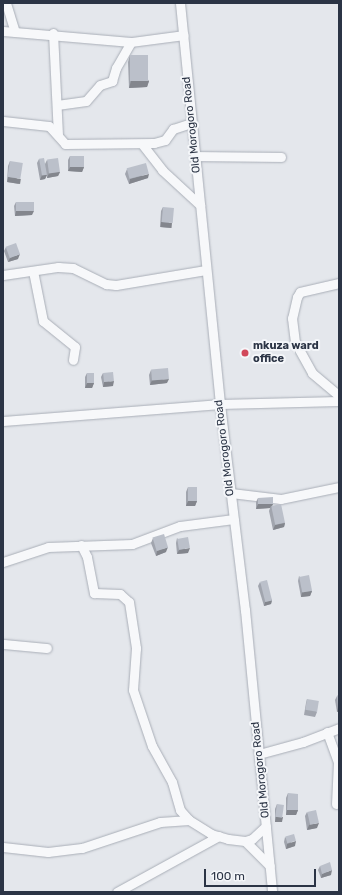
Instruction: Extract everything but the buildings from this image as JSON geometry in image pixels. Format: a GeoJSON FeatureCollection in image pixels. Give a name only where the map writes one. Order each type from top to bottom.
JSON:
{"type":"FeatureCollection","features":[{"type":"Feature","properties":{"kind":"street"},"geometry":{"type":"LineString","coordinates":[[6,3],[14,32]]}},
{"type":"Feature","properties":{"kind":"street","name":"Old Morogoro Road"},"geometry":{"type":"LineString","coordinates":[[180,3],[206,270],[259,754],[272,892]]}},
{"type":"Feature","properties":{"kind":"street"},"geometry":{"type":"LineString","coordinates":[[3,31],[53,34],[131,42],[184,35]]}},
{"type":"Feature","properties":{"kind":"street"},"geometry":{"type":"LineString","coordinates":[[53,34],[58,136]]}},
{"type":"Feature","properties":{"kind":"street"},"geometry":{"type":"LineString","coordinates":[[57,105],[86,101],[100,85],[112,81],[116,68],[131,42]]}},
{"type":"Feature","properties":{"kind":"street"},"geometry":{"type":"LineString","coordinates":[[3,121],[49,126],[58,136],[60,141],[66,144],[142,144],[162,142],[173,129],[192,123]]}},
{"type":"Feature","properties":{"kind":"street"},"geometry":{"type":"LineString","coordinates":[[142,144],[162,170],[200,205]]}},
{"type":"Feature","properties":{"kind":"street"},"geometry":{"type":"LineString","coordinates":[[195,156],[281,158]]}},
{"type":"Feature","properties":{"kind":"street"},"geometry":{"type":"LineString","coordinates":[[3,275],[58,267],[73,268],[106,284],[116,285],[206,270]]}},
{"type":"Feature","properties":{"kind":"street"},"geometry":{"type":"LineString","coordinates":[[33,271],[43,321],[75,347],[73,360]]}},
{"type":"Feature","properties":{"kind":"street"},"geometry":{"type":"LineString","coordinates":[[339,283],[300,292],[297,297],[292,318],[295,342],[312,373],[339,396]]}},
{"type":"Feature","properties":{"kind":"street"},"geometry":{"type":"LineString","coordinates":[[3,421],[220,404],[339,401]]}},
{"type":"Feature","properties":{"kind":"street"},"geometry":{"type":"LineString","coordinates":[[231,493],[281,500],[339,487]]}},
{"type":"Feature","properties":{"kind":"street"},"geometry":{"type":"LineString","coordinates":[[3,562],[48,547],[132,544],[180,526],[234,519]]}},
{"type":"Feature","properties":{"kind":"street"},"geometry":{"type":"LineString","coordinates":[[80,545],[87,557],[94,593],[120,594],[129,602],[136,648],[133,690],[152,746],[169,775],[180,810],[189,820],[211,834],[245,841],[270,866]]}},
{"type":"Feature","properties":{"kind":"street"},"geometry":{"type":"LineString","coordinates":[[3,644],[47,648]]}},
{"type":"Feature","properties":{"kind":"street"},"geometry":{"type":"LineString","coordinates":[[259,754],[304,742],[339,728]]}},
{"type":"Feature","properties":{"kind":"street"},"geometry":{"type":"LineString","coordinates":[[328,732],[338,762],[336,804]]}},
{"type":"Feature","properties":{"kind":"street"},"geometry":{"type":"LineString","coordinates":[[3,847],[48,852],[82,848],[160,822],[189,820]]}},
{"type":"Feature","properties":{"kind":"street"},"geometry":{"type":"LineString","coordinates":[[245,841],[260,833],[266,826]]}},
{"type":"Feature","properties":{"kind":"street"},"geometry":{"type":"LineString","coordinates":[[117,892],[219,836]]}},
{"type":"Feature","properties":{"kind":"place","name":"mkuza ward office"},"geometry":{"type":"Point","coordinates":[245,353]}}]}
